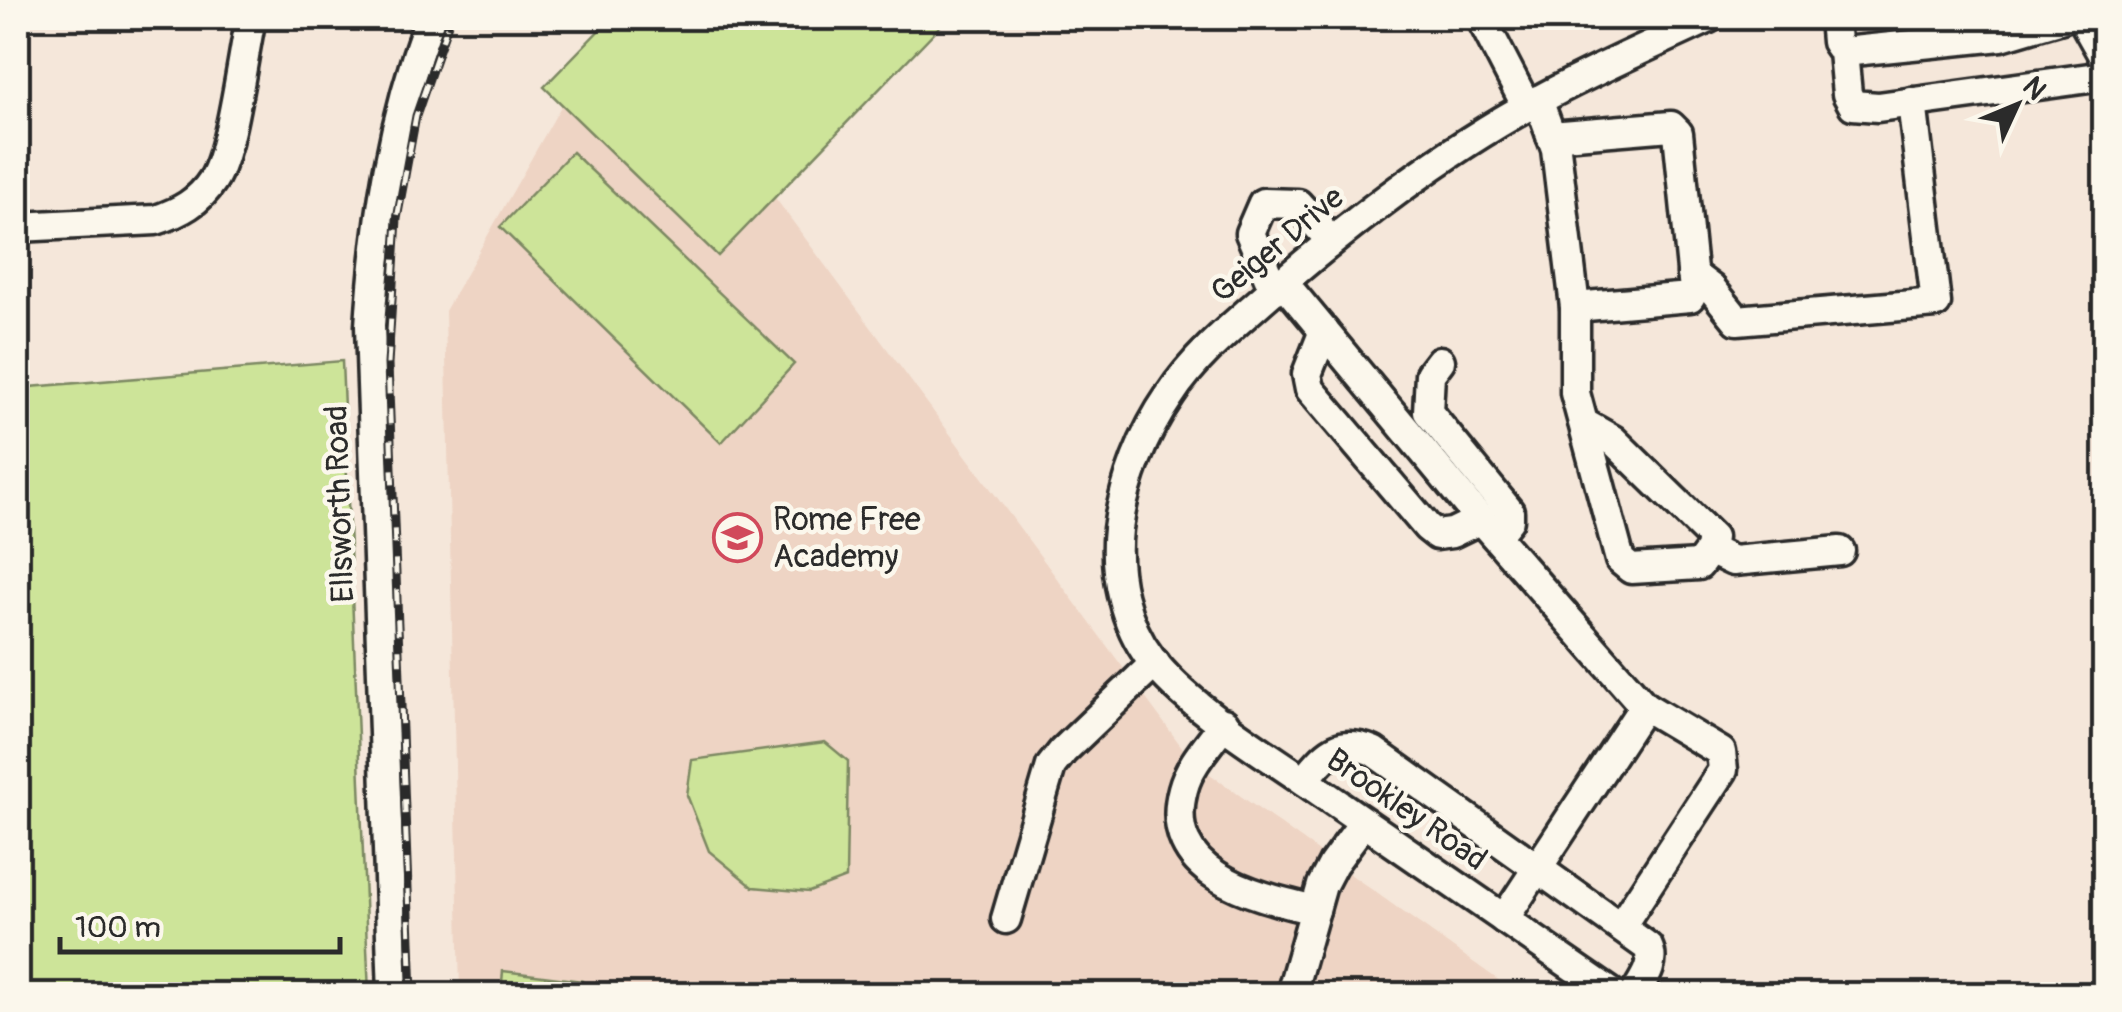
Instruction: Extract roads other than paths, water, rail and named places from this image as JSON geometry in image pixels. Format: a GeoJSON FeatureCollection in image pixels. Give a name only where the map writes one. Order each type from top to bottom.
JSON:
{"type":"FeatureCollection","features":[{"type":"Feature","properties":{"kind":"street"},"geometry":{"type":"LineString","coordinates":[[18,227],[156,220],[177,213],[196,200],[216,177],[228,136],[250,18]]}},
{"type":"Feature","properties":{"kind":"street","name":"Ellsworth Road"},"geometry":{"type":"LineString","coordinates":[[393,994],[369,358],[376,236],[390,146],[408,76],[430,18]]}},
{"type":"Feature","properties":{"kind":"street"},"geometry":{"type":"LineString","coordinates":[[1481,18],[1556,149],[1575,307],[1575,393],[1583,423],[1620,560],[1631,569],[1698,564],[1710,550],[1712,537],[1613,440],[1583,423]]}},
{"type":"Feature","properties":{"kind":"street","name":"Geiger Drive"},"geometry":{"type":"LineString","coordinates":[[1160,669],[1132,626],[1119,581],[1116,546],[1122,498],[1148,433],[1191,367],[1330,241],[1455,150],[1532,104],[1709,18]]}},
{"type":"Feature","properties":{"kind":"street"},"geometry":{"type":"LineString","coordinates":[[1834,18],[1836,42],[1843,52],[1847,94],[1853,105],[1878,107],[2104,76]]}},
{"type":"Feature","properties":{"kind":"street"},"geometry":{"type":"LineString","coordinates":[[1843,52],[2001,36],[2062,18]]}},
{"type":"Feature","properties":{"kind":"street"},"geometry":{"type":"LineString","coordinates":[[2082,18],[2104,57]]}},
{"type":"Feature","properties":{"kind":"street"},"geometry":{"type":"LineString","coordinates":[[1692,274],[1712,289],[1737,320],[1936,302],[1912,102]]}},
{"type":"Feature","properties":{"kind":"street"},"geometry":{"type":"LineString","coordinates":[[1551,136],[1671,126],[1678,133],[1694,290],[1690,298],[1575,307]]}},
{"type":"Feature","properties":{"kind":"street"},"geometry":{"type":"LineString","coordinates":[[1330,241],[1298,204],[1263,203],[1250,233],[1279,286],[1324,331],[1644,706],[1721,752],[1723,770],[1621,926]]}},
{"type":"Feature","properties":{"kind":"street"},"geometry":{"type":"LineString","coordinates":[[1324,331],[1307,374],[1310,389],[1437,535],[1509,520],[1509,511],[1428,412],[1430,374],[1440,361]]}},
{"type":"Feature","properties":{"kind":"street"},"geometry":{"type":"LineString","coordinates":[[1710,550],[1733,561],[1840,551]]}},
{"type":"Feature","properties":{"kind":"street"},"geometry":{"type":"LineString","coordinates":[[1006,919],[1051,766],[1063,751],[1160,669]]}},
{"type":"Feature","properties":{"kind":"street","name":"Brookley Road"},"geometry":{"type":"LineString","coordinates":[[1160,669],[1224,722],[1600,991]]}},
{"type":"Feature","properties":{"kind":"street"},"geometry":{"type":"LineString","coordinates":[[1504,919],[1644,706]]}},
{"type":"Feature","properties":{"kind":"street"},"geometry":{"type":"LineString","coordinates":[[1224,722],[1182,789],[1183,832],[1194,854],[1230,886],[1315,910]]}},
{"type":"Feature","properties":{"kind":"street"},"geometry":{"type":"LineString","coordinates":[[1304,780],[1334,748],[1356,744],[1373,751],[1648,947],[1652,955],[1649,969],[1634,994]]}},
{"type":"Feature","properties":{"kind":"street"},"geometry":{"type":"LineString","coordinates":[[1291,994],[1322,885],[1332,864],[1364,822]]}},
{"type":"Feature","properties":{"kind":"railway"},"geometry":{"type":"LineString","coordinates":[[412,994],[388,364],[397,219],[416,116],[450,18]]}},
{"type":"Feature","properties":{"kind":"place","name":"Rome Free Academy"},"geometry":{"type":"Point","coordinates":[738,537]}}]}
